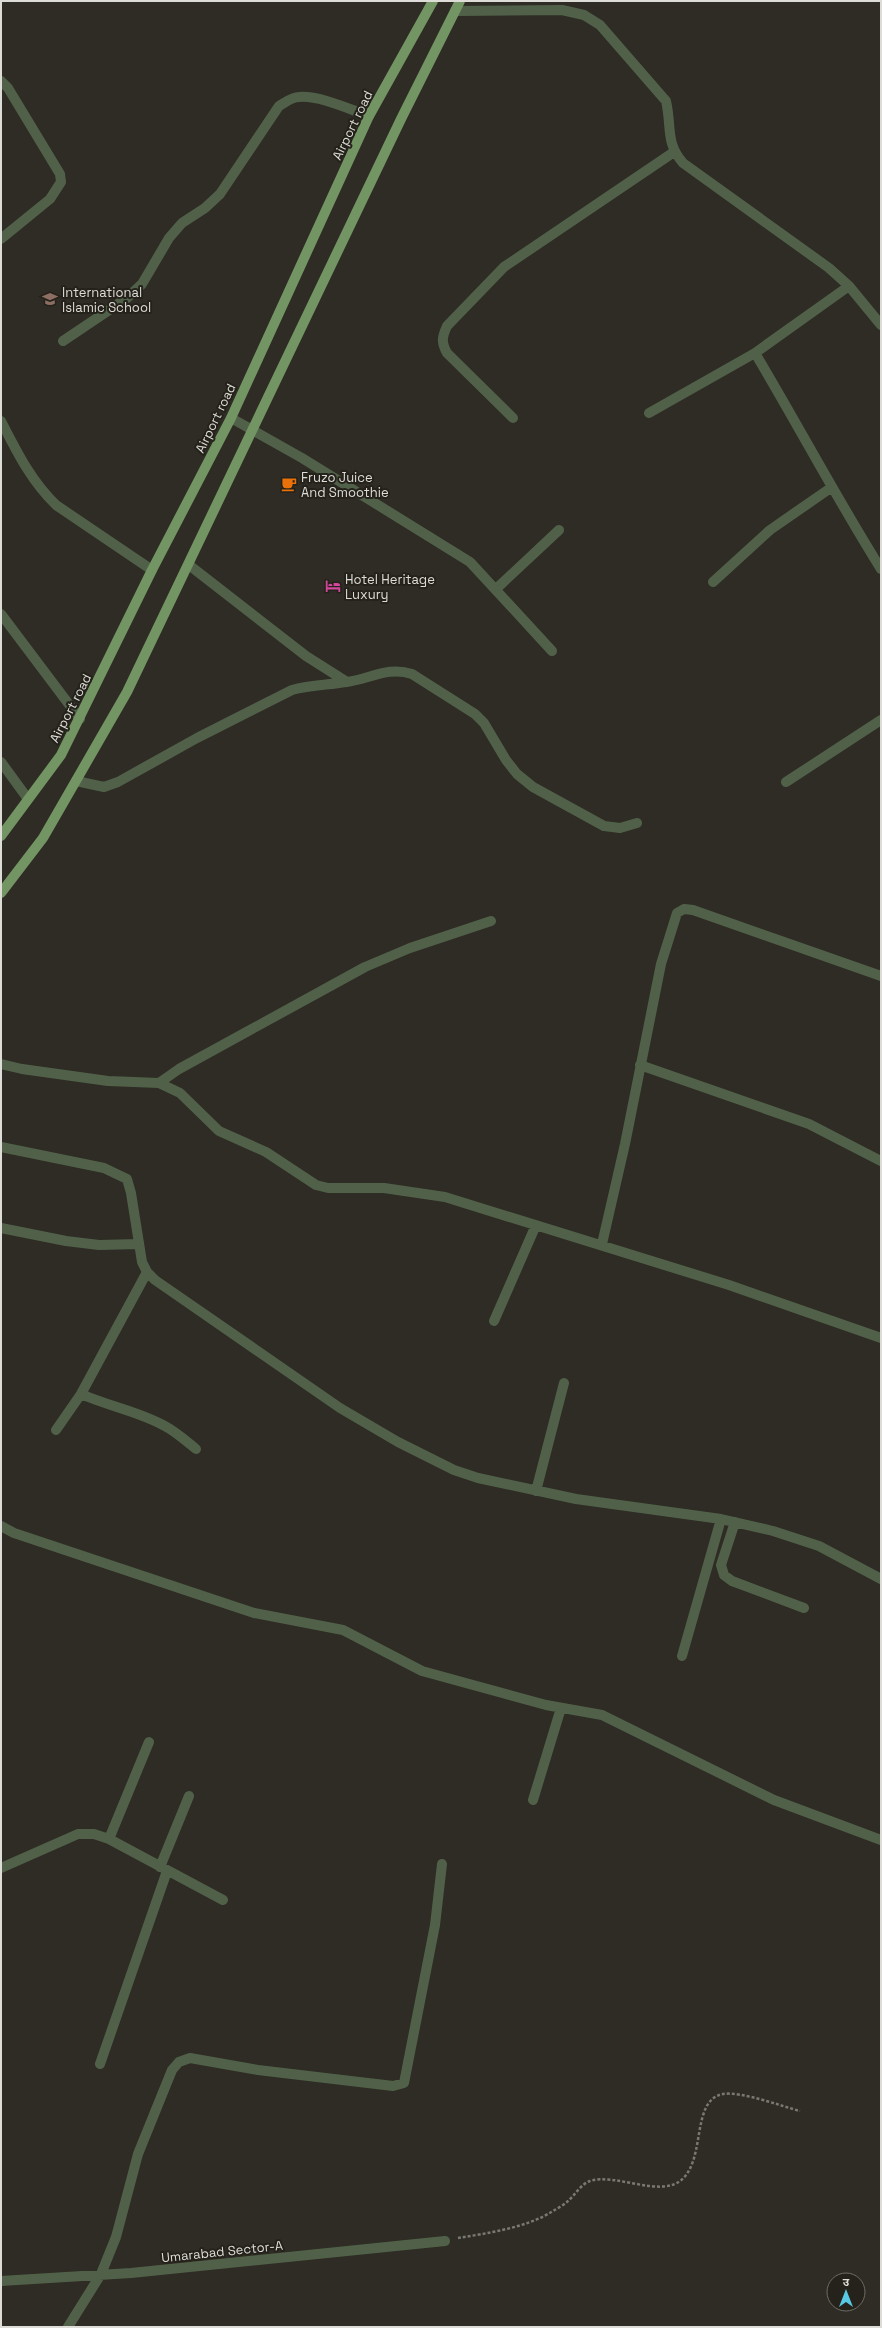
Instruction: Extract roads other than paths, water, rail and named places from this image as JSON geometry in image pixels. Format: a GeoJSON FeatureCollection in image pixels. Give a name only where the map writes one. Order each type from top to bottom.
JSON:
{"type":"FeatureCollection","features":[{"type":"Feature","properties":{"kind":"main road","name":"Airport road"},"geometry":{"type":"LineString","coordinates":[[1,836],[61,755],[80,719],[152,570],[231,418],[370,116],[432,1]]}},
{"type":"Feature","properties":{"kind":"main road"},"geometry":{"type":"LineString","coordinates":[[1,893],[43,838],[127,692],[190,565],[401,119],[460,1]]}},
{"type":"Feature","properties":{"kind":"street"},"geometry":{"type":"LineString","coordinates":[[455,11],[562,10],[584,15],[600,25],[666,100],[669,117],[670,144],[674,152],[683,163],[771,225],[849,286],[881,325]]}},
{"type":"Feature","properties":{"kind":"street"},"geometry":{"type":"LineString","coordinates":[[1,82],[8,88],[60,174],[61,182],[50,199],[1,239]]}},
{"type":"Feature","properties":{"kind":"street"},"geometry":{"type":"LineString","coordinates":[[63,341],[127,298],[142,284],[168,238],[182,223],[205,208],[220,194],[279,106],[289,100],[299,97],[312,97],[370,116]]}},
{"type":"Feature","properties":{"kind":"street"},"geometry":{"type":"LineString","coordinates":[[513,418],[448,353],[442,340],[446,326],[504,267],[674,152]]}},
{"type":"Feature","properties":{"kind":"street"},"geometry":{"type":"LineString","coordinates":[[649,413],[755,354],[849,286]]}},
{"type":"Feature","properties":{"kind":"street"},"geometry":{"type":"LineString","coordinates":[[755,354],[805,436],[832,487],[881,569]]}},
{"type":"Feature","properties":{"kind":"street"},"geometry":{"type":"LineString","coordinates":[[231,418],[470,562],[552,651]]}},
{"type":"Feature","properties":{"kind":"street"},"geometry":{"type":"LineString","coordinates":[[1,421],[33,480],[44,494],[56,505],[152,570]]}},
{"type":"Feature","properties":{"kind":"street"},"geometry":{"type":"LineString","coordinates":[[713,582],[770,530],[832,487]]}},
{"type":"Feature","properties":{"kind":"street"},"geometry":{"type":"LineString","coordinates":[[496,589],[559,530]]}},
{"type":"Feature","properties":{"kind":"street"},"geometry":{"type":"LineString","coordinates":[[190,565],[306,656],[347,682]]}},
{"type":"Feature","properties":{"kind":"street"},"geometry":{"type":"LineString","coordinates":[[1,614],[80,719]]}},
{"type":"Feature","properties":{"kind":"street"},"geometry":{"type":"LineString","coordinates":[[76,781],[104,787],[118,782],[197,738],[292,690],[308,686],[347,682],[388,671],[401,670],[412,674],[475,714],[484,723],[506,760],[517,774],[533,787],[604,826],[620,828],[637,823]]}},
{"type":"Feature","properties":{"kind":"street"},"geometry":{"type":"LineString","coordinates":[[786,782],[881,720]]}},
{"type":"Feature","properties":{"kind":"street"},"geometry":{"type":"LineString","coordinates":[[1,762],[28,800]]}},
{"type":"Feature","properties":{"kind":"street"},"geometry":{"type":"LineString","coordinates":[[602,1244],[617,1183],[661,964],[673,920],[677,913],[684,909],[693,910],[881,976]]}},
{"type":"Feature","properties":{"kind":"street"},"geometry":{"type":"LineString","coordinates":[[159,1083],[179,1069],[364,967],[410,948],[491,921]]}},
{"type":"Feature","properties":{"kind":"street"},"geometry":{"type":"LineString","coordinates":[[1,1064],[22,1069],[108,1081],[159,1083],[180,1093],[219,1131],[266,1152],[316,1185],[328,1188],[384,1188],[415,1191],[445,1198],[602,1244],[729,1285],[881,1338]]}},
{"type":"Feature","properties":{"kind":"street"},"geometry":{"type":"LineString","coordinates":[[640,1065],[802,1121],[830,1133],[881,1161]]}},
{"type":"Feature","properties":{"kind":"street"},"geometry":{"type":"LineString","coordinates":[[1,1147],[104,1168],[122,1176],[126,1179],[131,1193],[138,1244],[147,1272],[155,1280],[296,1378],[398,1442],[454,1470],[478,1478],[576,1499],[721,1519],[773,1531],[819,1546],[881,1579]]}},
{"type":"Feature","properties":{"kind":"street"},"geometry":{"type":"LineString","coordinates":[[494,1321],[536,1225]]}},
{"type":"Feature","properties":{"kind":"street"},"geometry":{"type":"LineString","coordinates":[[1,1228],[66,1241],[99,1245],[138,1244]]}},
{"type":"Feature","properties":{"kind":"street"},"geometry":{"type":"LineString","coordinates":[[56,1430],[81,1394],[147,1272]]}},
{"type":"Feature","properties":{"kind":"street"},"geometry":{"type":"LineString","coordinates":[[536,1491],[564,1383]]}},
{"type":"Feature","properties":{"kind":"street"},"geometry":{"type":"LineString","coordinates":[[81,1394],[105,1405],[144,1416],[162,1424],[176,1432],[196,1449]]}},
{"type":"Feature","properties":{"kind":"street"},"geometry":{"type":"LineString","coordinates":[[682,1656],[721,1519]]}},
{"type":"Feature","properties":{"kind":"street"},"geometry":{"type":"LineString","coordinates":[[735,1522],[721,1566],[724,1575],[732,1581],[804,1608]]}},
{"type":"Feature","properties":{"kind":"street"},"geometry":{"type":"LineString","coordinates":[[1,1526],[22,1535],[254,1613],[343,1630],[422,1671],[561,1708],[602,1715],[774,1800],[881,1840]]}},
{"type":"Feature","properties":{"kind":"street"},"geometry":{"type":"LineString","coordinates":[[533,1800],[561,1708]]}},
{"type":"Feature","properties":{"kind":"street"},"geometry":{"type":"LineString","coordinates":[[108,1839],[149,1742]]}},
{"type":"Feature","properties":{"kind":"street"},"geometry":{"type":"LineString","coordinates":[[100,2064],[163,1869],[189,1796]]}},
{"type":"Feature","properties":{"kind":"street"},"geometry":{"type":"LineString","coordinates":[[1,1868],[78,1834],[94,1834],[108,1839],[223,1900]]}},
{"type":"Feature","properties":{"kind":"street"},"geometry":{"type":"LineString","coordinates":[[68,2327],[101,2274],[116,2237],[138,2154],[172,2070],[179,2062],[190,2058],[258,2070],[393,2086],[399,2086],[404,2083],[435,1925],[442,1864]]}},
{"type":"Feature","properties":{"kind":"street","name":"Umarabad Sector-A"},"geometry":{"type":"LineString","coordinates":[[1,2281],[64,2279],[101,2274],[131,2273],[445,2241]]}},
{"type":"Feature","properties":{"kind":"place","name":"International Islamic School"},"geometry":{"type":"Point","coordinates":[50,299]}},
{"type":"Feature","properties":{"kind":"place","name":"Fruzo Juice And Smoothie"},"geometry":{"type":"Point","coordinates":[289,484]}},
{"type":"Feature","properties":{"kind":"place","name":"Hotel Heritage Luxury"},"geometry":{"type":"Point","coordinates":[333,586]}}]}
